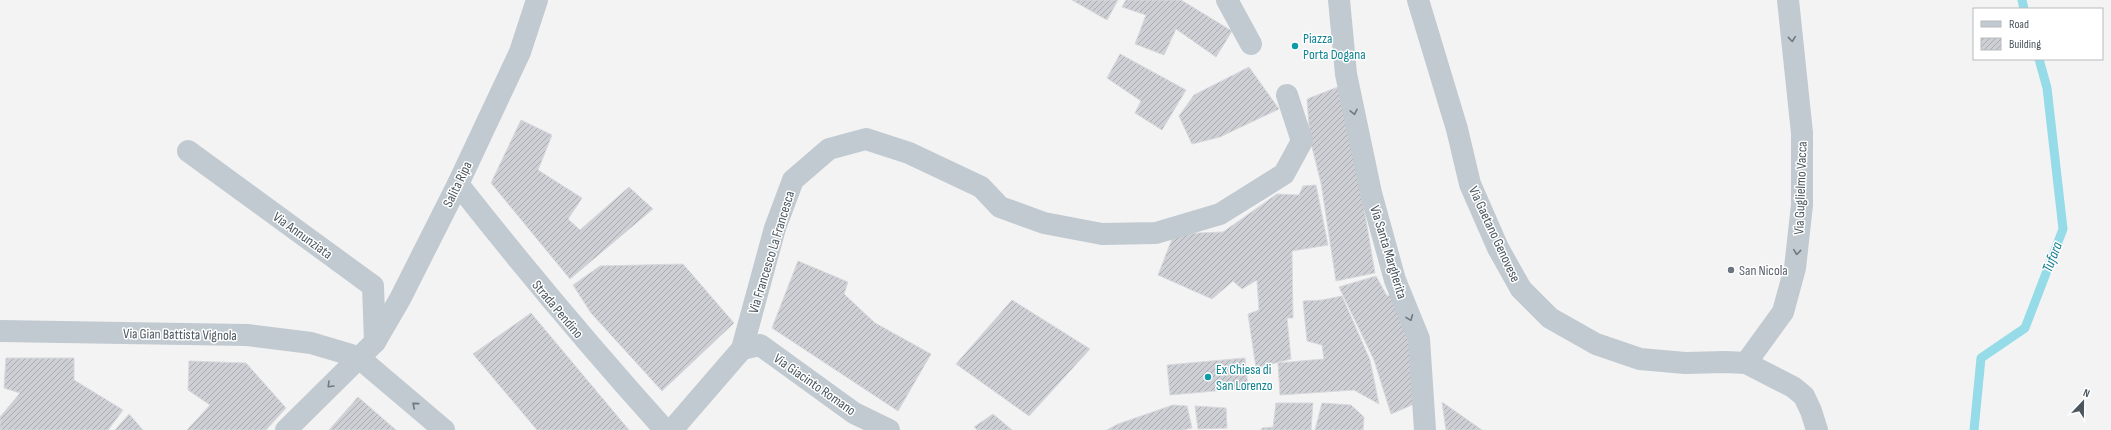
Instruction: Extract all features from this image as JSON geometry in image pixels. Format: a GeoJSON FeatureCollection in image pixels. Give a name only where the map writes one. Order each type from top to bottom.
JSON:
{"type":"FeatureCollection","features":[{"type":"Feature","properties":{"kind":"street","name":"Salita Ripa"},"geometry":{"type":"LineString","coordinates":[[286,430],[358,357],[375,342],[400,299],[458,184],[520,52],[537,0]]}},
{"type":"Feature","properties":{"kind":"street"},"geometry":{"type":"LineString","coordinates":[[1226,0],[1252,44]]}},
{"type":"Feature","properties":{"kind":"street","name":"Via Santa Margherita"},"geometry":{"type":"LineString","coordinates":[[1339,0],[1346,74],[1371,193],[1393,273],[1419,339],[1425,430]]}},
{"type":"Feature","properties":{"kind":"street","name":"Via Gaetano Genovese"},"geometry":{"type":"LineString","coordinates":[[1418,0],[1457,129],[1470,184],[1498,248],[1521,289],[1550,318],[1596,344],[1640,359],[1685,363],[1746,363]]}},
{"type":"Feature","properties":{"kind":"street","name":"Via Guglielmo Vacca"},"geometry":{"type":"LineString","coordinates":[[1746,363],[1783,312],[1795,268],[1802,205],[1802,133],[1788,0]]}},
{"type":"Feature","properties":{"kind":"street","name":"Via Francesco La Francesca"},"geometry":{"type":"LineString","coordinates":[[742,349],[775,228],[793,180],[829,149],[866,139],[909,153],[981,187],[1000,207],[1044,223],[1102,234],[1156,233],[1220,214],[1284,174],[1302,141],[1287,95]]}},
{"type":"Feature","properties":{"kind":"street","name":"Via Annunziata"},"geometry":{"type":"LineString","coordinates":[[188,151],[373,286],[375,342]]}},
{"type":"Feature","properties":{"kind":"street","name":"Strada Pendino"},"geometry":{"type":"LineString","coordinates":[[458,184],[525,269],[597,355],[665,430]]}},
{"type":"Feature","properties":{"kind":"street","name":"Via Gian Battista Vignola"},"geometry":{"type":"LineString","coordinates":[[0,331],[247,335],[311,343],[358,357]]}},
{"type":"Feature","properties":{"kind":"street","name":"Via Giacinto Romano"},"geometry":{"type":"LineString","coordinates":[[742,349],[760,345],[854,413],[889,430]]}},
{"type":"Feature","properties":{"kind":"street"},"geometry":{"type":"LineString","coordinates":[[672,430],[742,349]]}},
{"type":"Feature","properties":{"kind":"street"},"geometry":{"type":"LineString","coordinates":[[358,357],[444,430]]}},
{"type":"Feature","properties":{"kind":"street"},"geometry":{"type":"LineString","coordinates":[[1746,363],[1793,387],[1804,396],[1817,430]]}},
{"type":"Feature","properties":{"kind":"building"},"geometry":{"type":"Polygon","coordinates":[[[1072,0],[1118,0],[1107,20],[1072,0]]]}},
{"type":"Feature","properties":{"kind":"building"},"geometry":{"type":"Polygon","coordinates":[[[1126,0],[1181,0],[1232,31],[1216,57],[1176,29],[1164,55],[1135,44],[1146,15],[1122,7],[1126,0]]]}},
{"type":"Feature","properties":{"kind":"building"},"geometry":{"type":"Polygon","coordinates":[[[1120,54],[1186,90],[1162,130],[1135,113],[1141,101],[1107,78],[1120,54]]]}},
{"type":"Feature","properties":{"kind":"building"},"geometry":{"type":"Polygon","coordinates":[[[1249,67],[1279,109],[1220,137],[1192,144],[1179,116],[1194,95],[1249,67]]]}},
{"type":"Feature","properties":{"kind":"building"},"geometry":{"type":"Polygon","coordinates":[[[1343,85],[1375,273],[1336,281],[1321,183],[1310,139],[1307,99],[1343,85]]]}},
{"type":"Feature","properties":{"kind":"building"},"geometry":{"type":"Polygon","coordinates":[[[521,120],[552,135],[538,170],[582,198],[568,219],[580,230],[629,187],[653,209],[570,279],[491,183],[521,120]]]}},
{"type":"Feature","properties":{"kind":"building"},"geometry":{"type":"Polygon","coordinates":[[[1316,185],[1328,245],[1292,251],[1293,318],[1287,318],[1291,359],[1256,368],[1248,314],[1259,310],[1257,280],[1242,289],[1233,281],[1212,299],[1158,275],[1174,234],[1223,232],[1277,194],[1299,195],[1303,186],[1316,185]]]}},
{"type":"Feature","properties":{"kind":"building"},"geometry":{"type":"Polygon","coordinates":[[[798,261],[848,282],[844,294],[875,323],[931,354],[898,411],[772,328],[798,261]]]}},
{"type":"Feature","properties":{"kind":"building"},"geometry":{"type":"Polygon","coordinates":[[[683,264],[734,323],[662,391],[591,313],[573,285],[600,266],[683,264]]]}},
{"type":"Feature","properties":{"kind":"building"},"geometry":{"type":"Polygon","coordinates":[[[1376,276],[1387,296],[1396,294],[1415,367],[1419,402],[1391,414],[1374,360],[1339,287],[1376,276]]]}},
{"type":"Feature","properties":{"kind":"building"},"geometry":{"type":"Polygon","coordinates":[[[1342,296],[1370,360],[1379,404],[1354,390],[1280,395],[1278,363],[1324,359],[1322,345],[1307,341],[1303,301],[1322,300],[1342,296]]]}},
{"type":"Feature","properties":{"kind":"building"},"geometry":{"type":"Polygon","coordinates":[[[1012,300],[1090,349],[1029,416],[956,364],[1012,300]]]}},
{"type":"Feature","properties":{"kind":"building"},"geometry":{"type":"Polygon","coordinates":[[[531,313],[629,430],[537,430],[473,354],[531,313]]]}},
{"type":"Feature","properties":{"kind":"building"},"geometry":{"type":"Polygon","coordinates":[[[6,358],[74,358],[74,380],[123,410],[108,430],[0,430],[0,417],[20,393],[4,388],[6,358]]]}},
{"type":"Feature","properties":{"kind":"building","name":"Ex Chiesa di San Lorenzo"},"geometry":{"type":"Polygon","coordinates":[[[1245,358],[1248,388],[1170,395],[1167,365],[1245,358]]]}},
{"type":"Feature","properties":{"kind":"building"},"geometry":{"type":"Polygon","coordinates":[[[189,361],[246,363],[286,408],[266,430],[187,430],[210,405],[188,390],[189,361]]]}},
{"type":"Feature","properties":{"kind":"building"},"geometry":{"type":"Polygon","coordinates":[[[358,397],[396,430],[329,430],[358,397]]]}},
{"type":"Feature","properties":{"kind":"building"},"geometry":{"type":"Polygon","coordinates":[[[1442,402],[1482,430],[1446,430],[1442,402]]]}},
{"type":"Feature","properties":{"kind":"building"},"geometry":{"type":"Polygon","coordinates":[[[1276,403],[1313,403],[1311,430],[1261,430],[1262,428],[1273,427],[1276,403]]]}},
{"type":"Feature","properties":{"kind":"building"},"geometry":{"type":"Polygon","coordinates":[[[1322,403],[1351,405],[1364,417],[1363,430],[1315,430],[1322,403]]]}},
{"type":"Feature","properties":{"kind":"building"},"geometry":{"type":"Polygon","coordinates":[[[1173,405],[1187,406],[1192,428],[1182,430],[1107,430],[1118,424],[1173,405]]]}},
{"type":"Feature","properties":{"kind":"building"},"geometry":{"type":"Polygon","coordinates":[[[1195,406],[1226,408],[1227,428],[1198,429],[1195,406]]]}},
{"type":"Feature","properties":{"kind":"building"},"geometry":{"type":"Polygon","coordinates":[[[129,414],[143,430],[115,430],[129,414]]]}},
{"type":"Feature","properties":{"kind":"building"},"geometry":{"type":"Polygon","coordinates":[[[993,414],[1012,430],[977,430],[974,427],[993,414]]]}},
{"type":"Feature","properties":{"kind":"waterway","name":"Tufara"},"geometry":{"type":"LineString","coordinates":[[2022,0],[2024,8]]}},
{"type":"Feature","properties":{"kind":"waterway","name":"Tufara"},"geometry":{"type":"LineString","coordinates":[[1974,430],[1981,358],[2025,328],[2063,229],[2047,88],[2039,60]]}},
{"type":"Feature","properties":{"kind":"place","name":"Piazza Porta Dogana"},"geometry":{"type":"Point","coordinates":[1295,46]}},
{"type":"Feature","properties":{"kind":"place","name":"San Nicola"},"geometry":{"type":"Point","coordinates":[1731,270]}},
{"type":"Feature","properties":{"kind":"place","name":"Ex Chiesa di San Lorenzo"},"geometry":{"type":"Point","coordinates":[1208,377]}}]}
